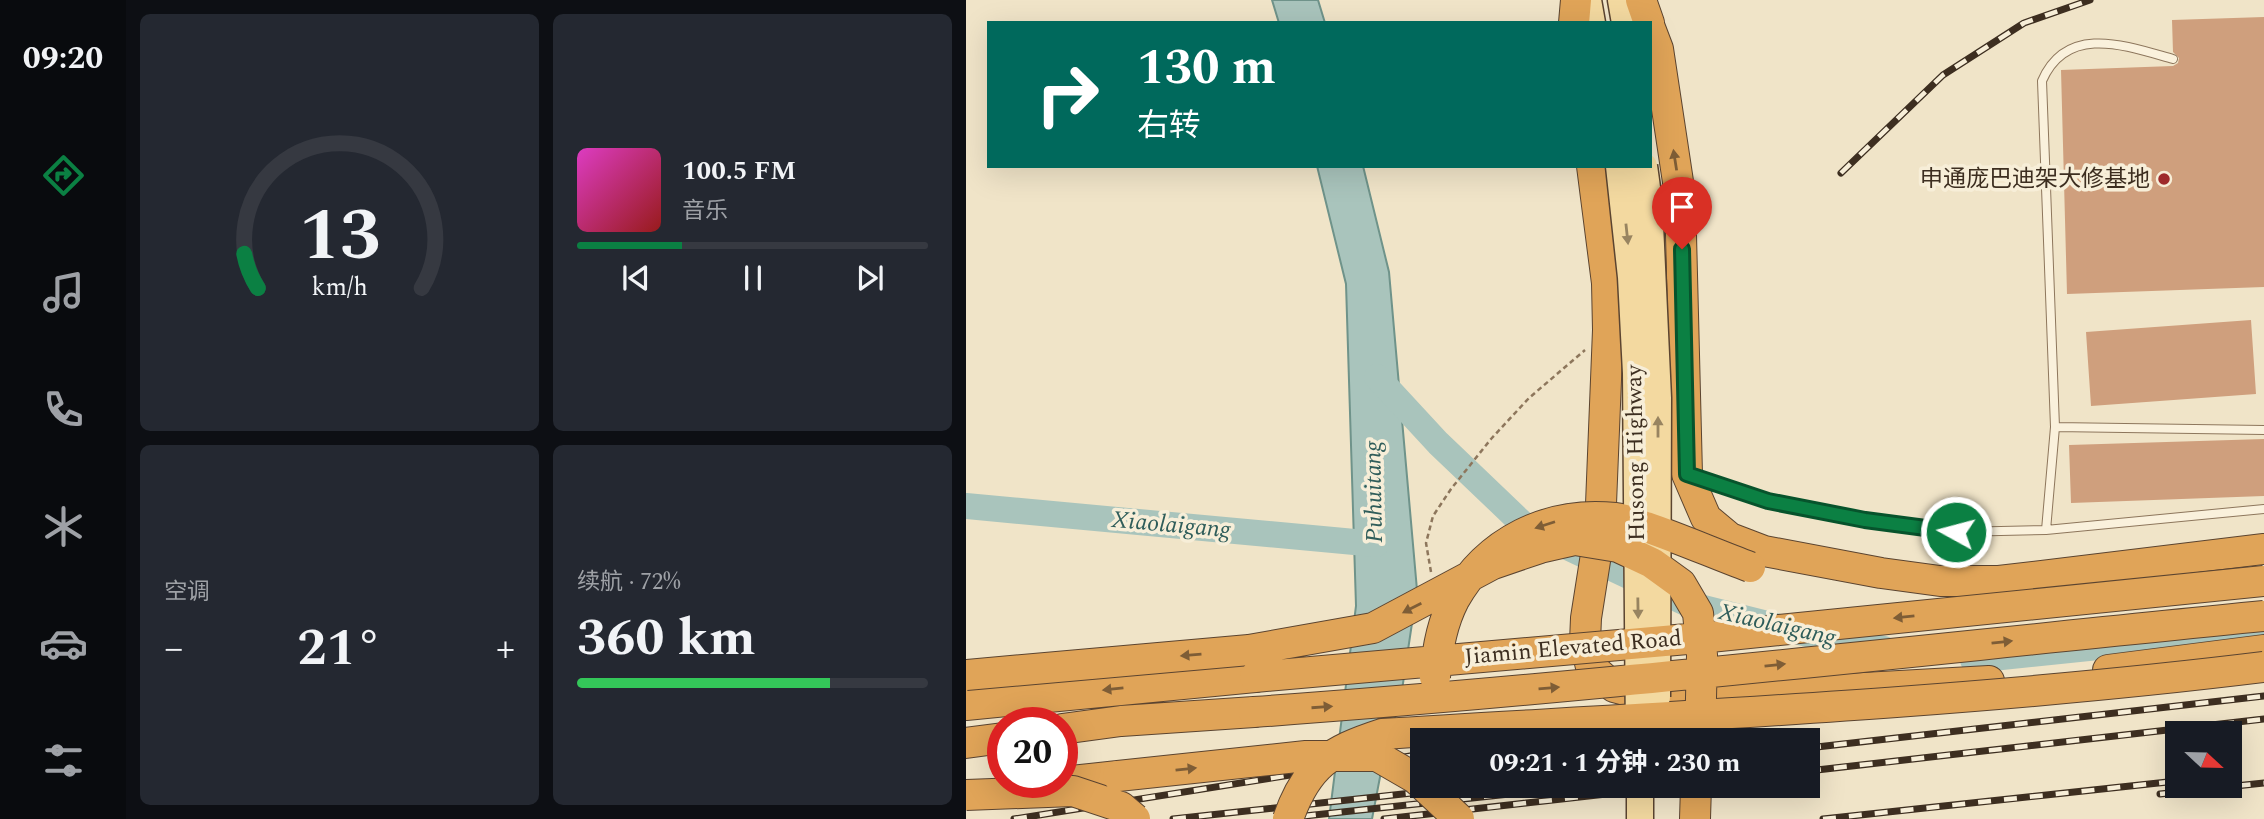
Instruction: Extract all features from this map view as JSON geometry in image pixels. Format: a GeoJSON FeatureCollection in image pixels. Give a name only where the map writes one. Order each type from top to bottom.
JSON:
{"type":"FeatureCollection","features":[{"type":"Feature","properties":{"kind":"highway"},"geometry":{"type":"LineString","coordinates":[[1574,21],[1576,0]]}},
{"type":"Feature","properties":{"kind":"highway"},"geometry":{"type":"LineString","coordinates":[[1641,0],[1648,21]]}},
{"type":"Feature","properties":{"kind":"highway"},"geometry":{"type":"LineString","coordinates":[[1652,33],[1658,49],[1680,195],[1687,474],[1706,518],[1730,538],[1764,551],[1940,581],[1999,581],[2264,549]]}},
{"type":"Feature","properties":{"kind":"highway"},"geometry":{"type":"LineString","coordinates":[[1592,168],[1607,283],[1608,330],[1600,529],[1586,614],[1585,642],[1591,667],[1614,687],[1648,696],[1687,698],[2019,679],[2264,650]]}},
{"type":"Feature","properties":{"kind":"highway"},"geometry":{"type":"LineString","coordinates":[[1440,728],[1434,695],[1438,647],[1454,601],[1485,560],[1521,533],[1565,518],[1616,518],[1664,533],[1750,567],[1806,580],[1924,595],[2035,594],[2264,566]]}},
{"type":"Feature","properties":{"kind":"highway"},"geometry":{"type":"LineString","coordinates":[[966,676],[1249,650],[1373,628],[1493,565],[1540,548],[1575,540],[1618,547],[1652,563],[1681,584],[1698,612],[1702,655],[1700,728]]}},
{"type":"Feature","properties":{"kind":"highway","name":"Jiamin Elevated Road"},"geometry":{"type":"LineString","coordinates":[[966,705],[1116,689],[1698,638],[2264,581]]}},
{"type":"Feature","properties":{"kind":"highway","name":"Jiamin Elevated Road"},"geometry":{"type":"LineString","coordinates":[[1078,727],[1121,721],[1423,700],[2264,616]]}},
{"type":"Feature","properties":{"kind":"highway"},"geometry":{"type":"LineString","coordinates":[[1288,819],[1293,805],[1318,765],[1347,746],[1382,734],[1979,696],[2180,678],[2264,667]]}},
{"type":"Feature","properties":{"kind":"highway"},"geometry":{"type":"LineString","coordinates":[[966,743],[987,740]]}},
{"type":"Feature","properties":{"kind":"highway"},"geometry":{"type":"LineString","coordinates":[[1078,780],[1306,757],[1377,756],[1410,775]]}},
{"type":"Feature","properties":{"kind":"highway"},"geometry":{"type":"LineString","coordinates":[[966,793],[987,791]]}},
{"type":"Feature","properties":{"kind":"highway"},"geometry":{"type":"LineString","coordinates":[[966,793],[1073,791],[1122,807],[1135,819]]}},
{"type":"Feature","properties":{"kind":"highway"},"geometry":{"type":"LineString","coordinates":[[1437,798],[1459,819]]}},
{"type":"Feature","properties":{"kind":"highway"},"geometry":{"type":"LineString","coordinates":[[1461,798],[1470,819]]}},
{"type":"Feature","properties":{"kind":"highway"},"geometry":{"type":"LineString","coordinates":[[1695,819],[1696,798]]}},
{"type":"Feature","properties":{"kind":"main road"},"geometry":{"type":"LineString","coordinates":[[1588,0],[1592,21]]}},
{"type":"Feature","properties":{"kind":"main road"},"geometry":{"type":"LineString","coordinates":[[1621,0],[1625,21]]}},
{"type":"Feature","properties":{"kind":"main road","name":"Husong Highway"},"geometry":{"type":"LineString","coordinates":[[1619,168],[1632,277],[1636,373],[1639,728]]}},
{"type":"Feature","properties":{"kind":"main road","name":"Husong Highway"},"geometry":{"type":"LineString","coordinates":[[1644,168],[1649,202],[1658,398],[1657,728]]}},
{"type":"Feature","properties":{"kind":"main road"},"geometry":{"type":"LineString","coordinates":[[1640,798],[1640,819]]}},
{"type":"Feature","properties":{"kind":"main road"},"geometry":{"type":"LineString","coordinates":[[1657,798],[1657,819]]}},
{"type":"Feature","properties":{"kind":"lane"},"geometry":{"type":"LineString","coordinates":[[2046,530],[2055,427],[2042,81],[2049,65],[2062,54],[2098,42],[2124,45],[2173,59]]}},
{"type":"Feature","properties":{"kind":"lane"},"geometry":{"type":"LineString","coordinates":[[2055,427],[2264,430]]}},
{"type":"Feature","properties":{"kind":"lane"},"geometry":{"type":"LineString","coordinates":[[1687,474],[1768,501],[1865,520],[1956,532],[2046,530],[2264,509]]}},
{"type":"Feature","properties":{"kind":"path"},"geometry":{"type":"LineString","coordinates":[[1451,489],[1491,439],[1529,398],[1608,330]]}},
{"type":"Feature","properties":{"kind":"water"},"geometry":{"type":"Polygon","coordinates":[[[1272,0],[1318,0],[1324,21],[1278,21],[1272,0]]]}},
{"type":"Feature","properties":{"kind":"water","name":"Puhuitang"},"geometry":{"type":"Polygon","coordinates":[[[1317,168],[1363,168],[1389,272],[1417,590],[1402,690],[1372,819],[1329,819],[1356,606],[1346,284],[1317,168]]]}},
{"type":"Feature","properties":{"kind":"building","name":"申通庞巴迪架大修基地"},"geometry":{"type":"Polygon","coordinates":[[[2264,17],[2264,287],[2067,294],[2061,70],[2173,66],[2178,63],[2179,58],[2173,52],[2172,20],[2264,17]]]}},
{"type":"Feature","properties":{"kind":"building"},"geometry":{"type":"Polygon","coordinates":[[[2251,320],[2256,394],[2091,406],[2086,332],[2251,320]]]}},
{"type":"Feature","properties":{"kind":"building"},"geometry":{"type":"Polygon","coordinates":[[[2264,439],[2264,496],[2071,503],[2069,445],[2264,439]]]}},
{"type":"Feature","properties":{"kind":"waterway","name":"Xiaolaigang"},"geometry":{"type":"LineString","coordinates":[[1377,377],[1438,443],[1527,528],[1688,604],[1807,634],[1884,649]]}},
{"type":"Feature","properties":{"kind":"waterway","name":"Xiaolaigang"},"geometry":{"type":"LineString","coordinates":[[966,506],[1376,544]]}},
{"type":"Feature","properties":{"kind":"waterway","name":"Xiaolaigang"},"geometry":{"type":"LineString","coordinates":[[1973,660],[2264,630]]}},
{"type":"Feature","properties":{"kind":"railway"},"geometry":{"type":"LineString","coordinates":[[1841,173],[1943,75],[2024,23],[2090,0]]}},
{"type":"Feature","properties":{"kind":"railway"},"geometry":{"type":"LineString","coordinates":[[1638,728],[2264,679]]}},
{"type":"Feature","properties":{"kind":"railway"},"geometry":{"type":"LineString","coordinates":[[1820,747],[2264,696]]}},
{"type":"Feature","properties":{"kind":"railway"},"geometry":{"type":"LineString","coordinates":[[1820,770],[2264,719]]}},
{"type":"Feature","properties":{"kind":"railway"},"geometry":{"type":"LineString","coordinates":[[1014,819],[1410,756]]}},
{"type":"Feature","properties":{"kind":"railway"},"geometry":{"type":"LineString","coordinates":[[1823,819],[2165,782]]}},
{"type":"Feature","properties":{"kind":"railway"},"geometry":{"type":"LineString","coordinates":[[2160,794],[2264,783]]}},
{"type":"Feature","properties":{"kind":"railway"},"geometry":{"type":"LineString","coordinates":[[1173,819],[1410,793]]}},
{"type":"Feature","properties":{"kind":"railway"},"geometry":{"type":"LineString","coordinates":[[1277,819],[1472,798]]}},
{"type":"Feature","properties":{"kind":"railway"},"geometry":{"type":"LineString","coordinates":[[1384,819],[1571,798]]}},
{"type":"Feature","properties":{"kind":"place","name":"申通庞巴迪架大修基地"},"geometry":{"type":"Point","coordinates":[2164,179]}},
{"type":"Feature","properties":{"kind":"route"},"geometry":{"type":"LineString","coordinates":[[1682,249],[1687,474],[1768,501],[1865,520],[1956,532]]}}]}
